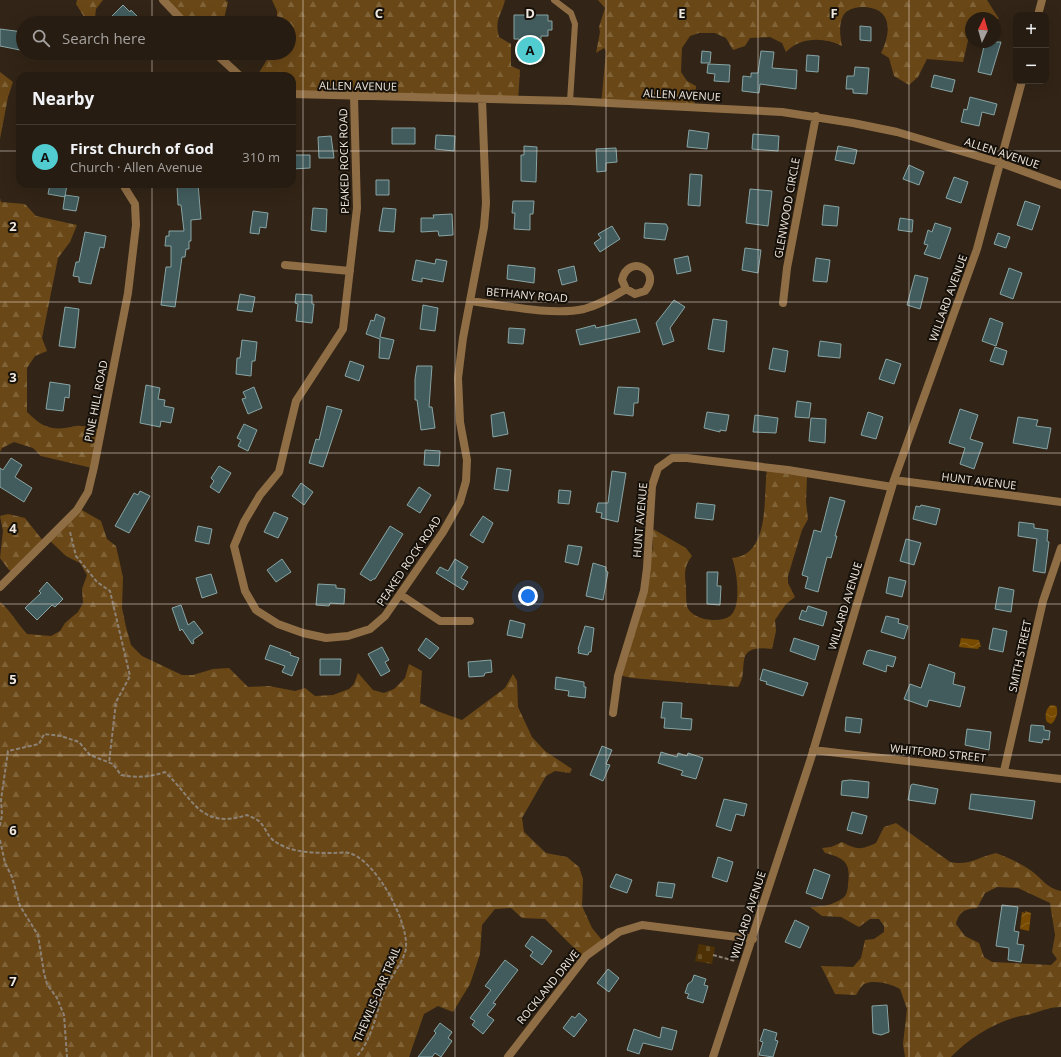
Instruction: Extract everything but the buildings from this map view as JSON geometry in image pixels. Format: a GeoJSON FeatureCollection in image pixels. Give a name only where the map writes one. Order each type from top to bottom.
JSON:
{"type":"FeatureCollection","features":[{"type":"Feature","properties":{"kind":"street"},"geometry":{"type":"LineString","coordinates":[[163,0],[178,16]]}},
{"type":"Feature","properties":{"kind":"street"},"geometry":{"type":"LineString","coordinates":[[1039,12],[1042,0]]}},
{"type":"Feature","properties":{"kind":"street"},"geometry":{"type":"LineString","coordinates":[[222,60],[235,72]]}},
{"type":"Feature","properties":{"kind":"street","name":"WILLARD AVENUE"},"geometry":{"type":"LineString","coordinates":[[713,1057],[753,939],[813,750],[893,483],[977,249],[1021,84]]}},
{"type":"Feature","properties":{"kind":"street","name":"ALLEN AVENUE"},"geometry":{"type":"LineString","coordinates":[[296,94],[354,97],[570,101],[782,112],[816,116],[897,132],[1001,163],[1061,185]]}},
{"type":"Feature","properties":{"kind":"street","name":"PEAKED ROCK ROAD"},"geometry":{"type":"LineString","coordinates":[[354,97],[357,208],[343,329],[296,401],[279,472],[252,509],[234,546],[244,591],[256,610],[278,624],[303,633],[326,638],[348,636],[370,629],[385,616],[444,532],[460,502],[466,481],[466,460],[460,422],[458,391],[463,338],[484,227],[486,203],[482,99]]}},
{"type":"Feature","properties":{"kind":"street","name":"GLENWOOD CIRCLE"},"geometry":{"type":"LineString","coordinates":[[783,303],[787,268],[816,116]]}},
{"type":"Feature","properties":{"kind":"street","name":"PINE HILL ROAD"},"geometry":{"type":"LineString","coordinates":[[0,587],[67,521],[77,510],[88,492],[128,292],[136,225],[135,204],[125,188]]}},
{"type":"Feature","properties":{"kind":"street"},"geometry":{"type":"LineString","coordinates":[[285,265],[350,271]]}},
{"type":"Feature","properties":{"kind":"street","name":"BETHANY ROAD"},"geometry":{"type":"LineString","coordinates":[[470,301],[558,311],[584,309],[607,301],[626,289]]}},
{"type":"Feature","properties":{"kind":"street","name":"HUNT AVENUE"},"geometry":{"type":"LineString","coordinates":[[613,714],[618,676],[644,591],[647,568],[652,486],[658,468],[672,458],[687,458],[1061,502]]}},
{"type":"Feature","properties":{"kind":"street","name":"SMITH STREET"},"geometry":{"type":"LineString","coordinates":[[1004,771],[1043,601],[1061,548]]}},
{"type":"Feature","properties":{"kind":"street"},"geometry":{"type":"LineString","coordinates":[[401,595],[440,621],[470,621]]}},
{"type":"Feature","properties":{"kind":"street","name":"WHITFORD STREET"},"geometry":{"type":"LineString","coordinates":[[813,750],[1004,771],[1061,779]]}},
{"type":"Feature","properties":{"kind":"street","name":"ROCKLAND DRIVE"},"geometry":{"type":"LineString","coordinates":[[508,1057],[552,998],[586,956],[619,932],[642,925],[753,939]]}},
{"type":"Feature","properties":{"kind":"lane"},"geometry":{"type":"LineString","coordinates":[[554,0],[571,13],[575,24],[570,101]]}},
{"type":"Feature","properties":{"kind":"path"},"geometry":{"type":"LineString","coordinates":[[67,521],[76,556],[97,582],[110,591],[130,676],[116,702],[109,763]]}},
{"type":"Feature","properties":{"kind":"path","name":"THEWLIS-DAR TRAIL"},"geometry":{"type":"LineString","coordinates":[[0,826],[2,814],[1,800],[8,751],[39,744],[44,734],[61,736],[79,742],[90,755],[113,764],[122,775],[133,777],[151,777],[164,772],[202,813],[220,818],[233,819],[247,815],[260,822],[268,837],[284,846],[308,852],[348,853],[361,859],[375,874],[394,904],[405,928],[406,949],[387,986],[375,1020],[361,1052],[356,1057]]}},
{"type":"Feature","properties":{"kind":"path"},"geometry":{"type":"LineString","coordinates":[[0,840],[5,863],[12,877],[20,906],[38,934],[47,984],[57,998],[64,1015],[67,1057]]}},
{"type":"Feature","properties":{"kind":"path"},"geometry":{"type":"LineString","coordinates":[[713,955],[744,964]]}},
{"type":"Feature","properties":{"kind":"green space"},"geometry":{"type":"Polygon","coordinates":[[[77,0],[103,0],[96,9],[95,16],[84,16],[76,4],[77,0]]]}},
{"type":"Feature","properties":{"kind":"green space"},"geometry":{"type":"Polygon","coordinates":[[[166,0],[225,0],[228,2],[225,16],[181,16],[166,0]]]}},
{"type":"Feature","properties":{"kind":"green space"},"geometry":{"type":"Polygon","coordinates":[[[272,0],[505,0],[497,25],[499,37],[511,44],[511,66],[520,70],[518,102],[296,93],[296,72],[259,72],[267,60],[296,60],[296,16],[277,16],[277,11],[272,0]]]}},
{"type":"Feature","properties":{"kind":"green space"},"geometry":{"type":"Polygon","coordinates":[[[598,0],[987,0],[995,12],[965,12],[965,48],[966,48],[963,62],[927,59],[918,77],[909,85],[894,76],[889,58],[881,53],[887,37],[887,22],[879,11],[872,8],[858,7],[845,13],[840,25],[842,46],[828,41],[812,40],[798,43],[786,52],[782,43],[770,37],[750,38],[745,46],[733,50],[726,38],[715,33],[699,33],[690,36],[682,48],[681,72],[687,81],[696,86],[694,110],[601,106],[606,51],[604,48],[596,53],[600,32],[599,27],[605,8],[598,0]]]}},
{"type":"Feature","properties":{"kind":"green space"},"geometry":{"type":"Polygon","coordinates":[[[0,72],[13,82],[8,97],[0,139],[0,72]]]}},
{"type":"Feature","properties":{"kind":"green space"},"geometry":{"type":"Polygon","coordinates":[[[0,198],[1,202],[25,204],[36,216],[77,225],[70,242],[58,258],[42,338],[47,351],[35,356],[27,368],[27,412],[33,418],[49,427],[61,428],[79,426],[101,430],[92,468],[41,456],[33,448],[14,442],[2,448],[0,452],[0,198]]]}},
{"type":"Feature","properties":{"kind":"green space"},"geometry":{"type":"Polygon","coordinates":[[[767,469],[807,476],[806,502],[808,519],[802,530],[788,576],[788,583],[795,597],[786,604],[775,620],[776,631],[772,649],[759,648],[751,650],[746,654],[743,673],[738,687],[632,678],[618,675],[632,629],[653,548],[653,529],[686,548],[692,556],[687,564],[685,572],[686,602],[690,611],[694,615],[713,620],[720,620],[730,616],[734,611],[737,597],[737,579],[732,558],[745,554],[753,547],[759,536],[763,522],[767,469]]]}},
{"type":"Feature","properties":{"kind":"green space"},"geometry":{"type":"Polygon","coordinates":[[[80,509],[101,521],[107,539],[116,546],[123,577],[122,608],[131,645],[142,656],[182,675],[193,675],[213,669],[229,668],[248,687],[269,686],[295,691],[305,688],[315,696],[333,695],[349,689],[354,684],[358,673],[373,690],[384,693],[394,689],[405,678],[409,664],[422,671],[420,703],[462,720],[505,688],[513,674],[517,681],[518,707],[532,737],[545,751],[572,769],[570,773],[555,771],[546,776],[522,818],[524,832],[546,853],[567,857],[579,867],[583,879],[582,906],[592,928],[602,940],[582,956],[545,919],[522,918],[511,908],[495,909],[482,925],[480,954],[470,984],[453,1012],[438,1006],[424,1014],[409,1057],[0,1057],[0,602],[27,634],[51,636],[60,631],[65,623],[78,612],[83,603],[82,589],[87,575],[80,563],[66,556],[48,539],[80,509]]]}},
{"type":"Feature","properties":{"kind":"green space"},"geometry":{"type":"Polygon","coordinates":[[[8,514],[25,518],[44,542],[13,572],[9,570],[0,558],[3,531],[0,516],[8,514]]]}},
{"type":"Feature","properties":{"kind":"green space"},"geometry":{"type":"Polygon","coordinates":[[[896,823],[950,862],[969,862],[996,853],[1024,866],[1049,886],[1061,891],[1061,1007],[1051,1008],[1004,1021],[987,1029],[972,1039],[951,1057],[905,1057],[903,1044],[907,1009],[900,989],[892,985],[873,982],[864,984],[856,995],[835,994],[821,966],[853,967],[861,958],[865,940],[874,939],[884,932],[884,926],[879,919],[870,919],[859,927],[841,917],[822,916],[810,907],[831,904],[844,897],[847,890],[849,877],[845,862],[842,859],[825,853],[822,848],[831,847],[842,842],[855,848],[866,847],[876,843],[884,827],[896,823]],[[997,887],[985,893],[977,908],[965,910],[959,917],[956,924],[965,936],[979,943],[984,957],[992,962],[1051,965],[1057,959],[1052,952],[1055,935],[1050,903],[1018,888],[997,887]]]}},
{"type":"Feature","properties":{"kind":"green space"},"geometry":{"type":"Polygon","coordinates":[[[699,944],[715,947],[712,964],[695,961],[699,944]]]}},
{"type":"Feature","properties":{"kind":"water"},"geometry":{"type":"Polygon","coordinates":[[[961,638],[979,640],[981,647],[978,649],[959,647],[961,638]]]}},
{"type":"Feature","properties":{"kind":"water"},"geometry":{"type":"Polygon","coordinates":[[[1051,705],[1056,706],[1057,713],[1056,718],[1051,724],[1047,722],[1046,715],[1048,708],[1051,705]]]}},
{"type":"Feature","properties":{"kind":"water"},"geometry":{"type":"Polygon","coordinates":[[[1025,911],[1031,913],[1029,931],[1020,929],[1022,912],[1025,913],[1025,911]]]}},
{"type":"Feature","properties":{"kind":"place","name":"First Church of God"},"geometry":{"type":"Point","coordinates":[530,50]}}]}
